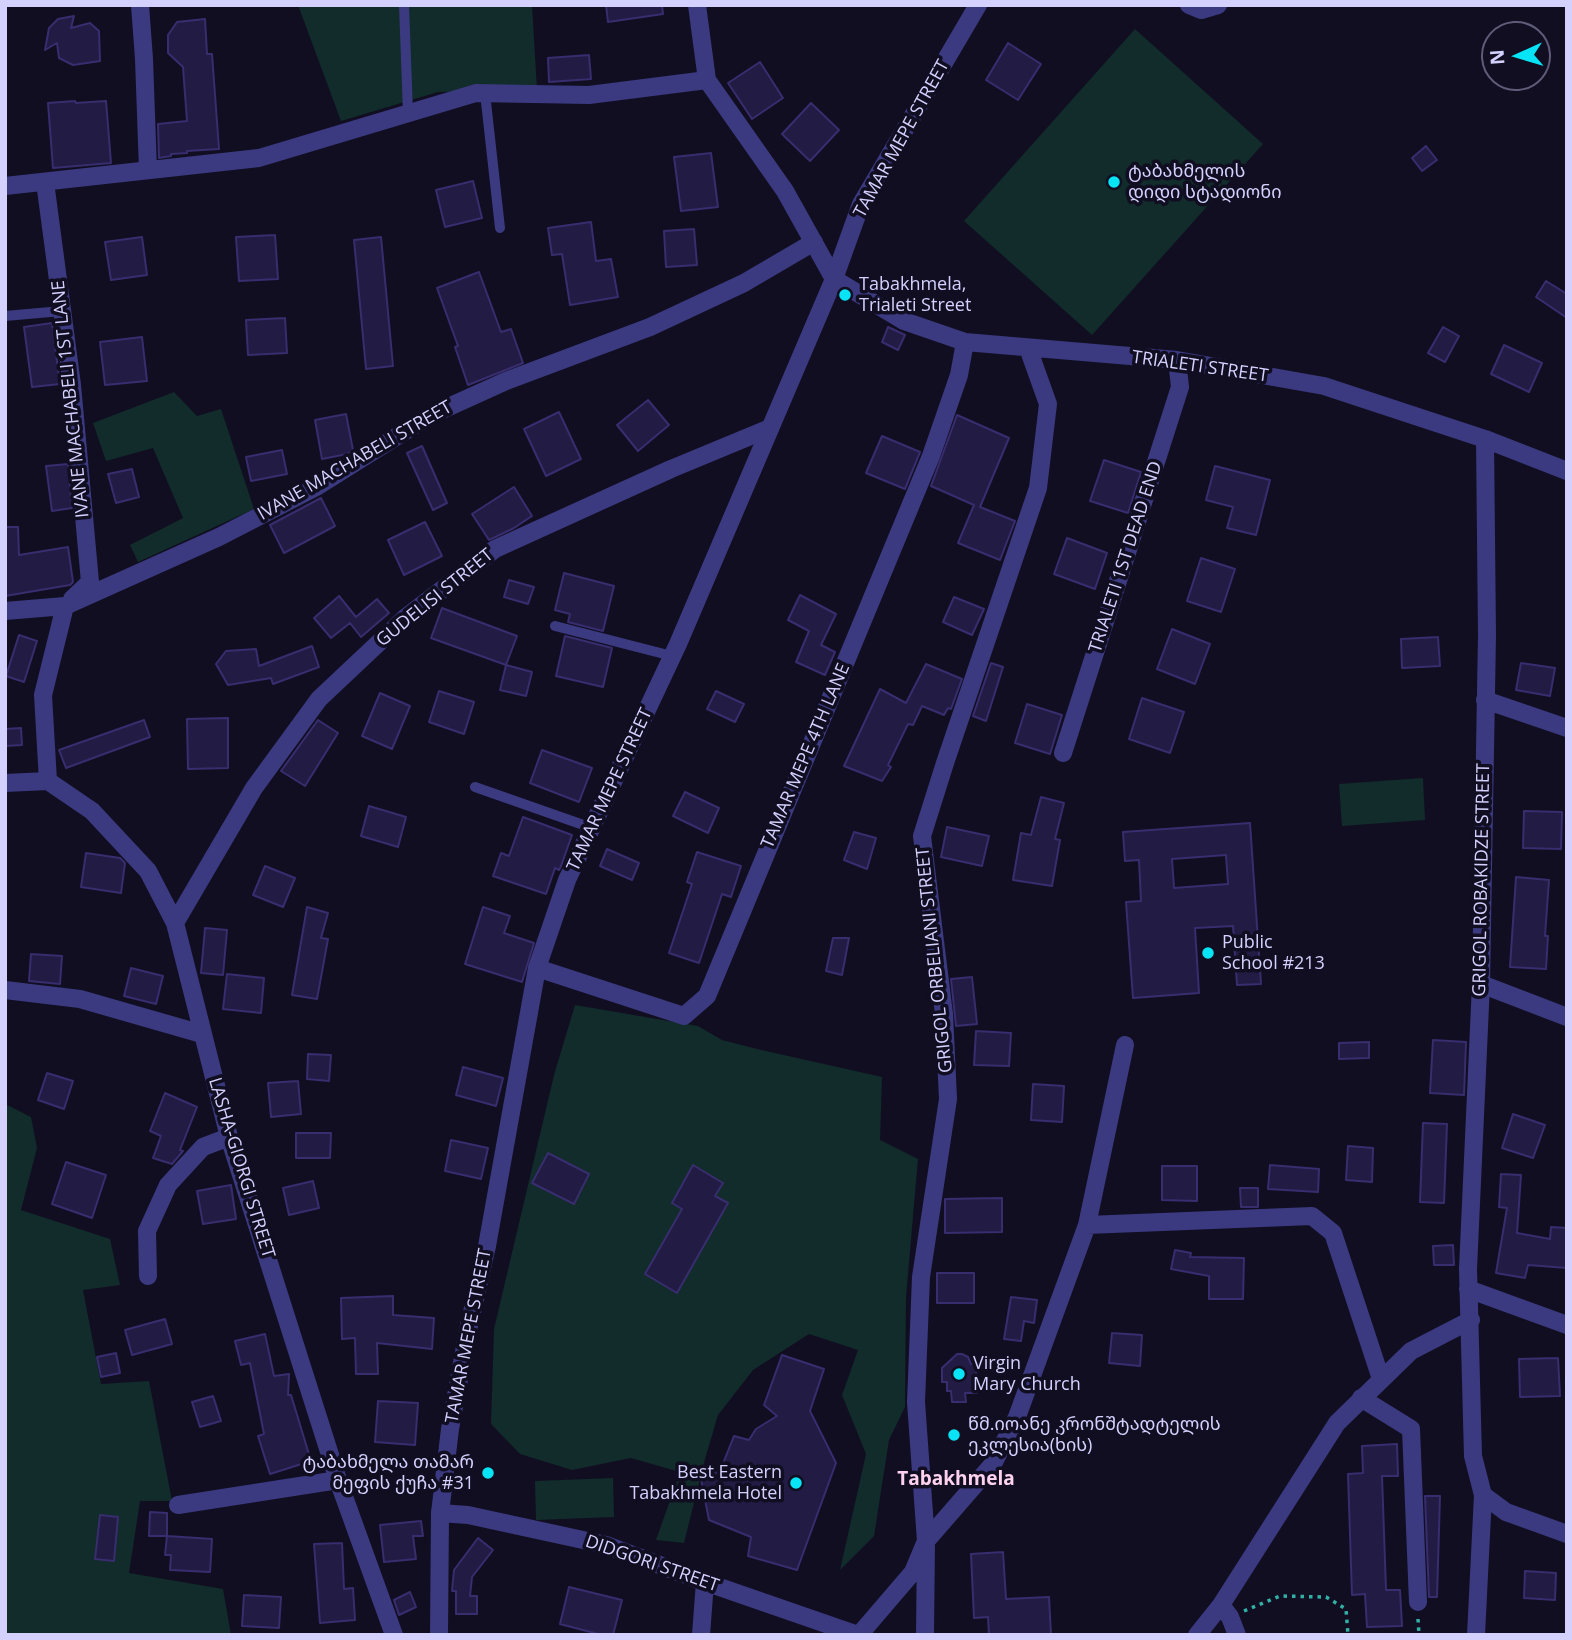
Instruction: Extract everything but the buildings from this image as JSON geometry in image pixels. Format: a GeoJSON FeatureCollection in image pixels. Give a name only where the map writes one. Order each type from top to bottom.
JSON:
{"type":"FeatureCollection","features":[{"type":"Feature","properties":{"kind":"street"},"geometry":{"type":"LineString","coordinates":[[141,5],[148,170]]}},
{"type":"Feature","properties":{"kind":"street"},"geometry":{"type":"LineString","coordinates":[[697,5],[706,80],[785,191],[834,279]]}},
{"type":"Feature","properties":{"kind":"street","name":"TAMAR MEPE STREET"},"geometry":{"type":"LineString","coordinates":[[439,1635],[440,1513],[450,1429],[487,1246],[537,968],[567,880],[672,656],[834,279],[861,204],[978,5]]}},
{"type":"Feature","properties":{"kind":"street"},"geometry":{"type":"LineString","coordinates":[[1189,5],[1201,10],[1218,5]]}},
{"type":"Feature","properties":{"kind":"street"},"geometry":{"type":"LineString","coordinates":[[5,186],[259,158],[476,93],[589,95],[706,80]]}},
{"type":"Feature","properties":{"kind":"street","name":"IVANE MACHABELI 1ST LANE"},"geometry":{"type":"LineString","coordinates":[[45,181],[72,385],[90,582],[65,606]]}},
{"type":"Feature","properties":{"kind":"street","name":"IVANE MACHABELI STREET"},"geometry":{"type":"LineString","coordinates":[[5,611],[65,606],[219,537],[318,486],[431,415],[506,381],[650,327],[744,283],[814,242]]}},
{"type":"Feature","properties":{"kind":"street","name":"TRIALETI STREET"},"geometry":{"type":"LineString","coordinates":[[834,279],[904,321],[965,342],[1177,360],[1324,386],[1485,439],[1567,471]]}},
{"type":"Feature","properties":{"kind":"street","name":"TAMAR MEPE 4TH LANE"},"geometry":{"type":"LineString","coordinates":[[537,968],[684,1016],[706,996],[931,456],[958,375],[965,342]]}},
{"type":"Feature","properties":{"kind":"street","name":"GRIGOL ORBELIANI STREET"},"geometry":{"type":"LineString","coordinates":[[925,1635],[926,1541],[916,1402],[921,1277],[948,1099],[944,1014],[922,836],[1038,488],[1048,404],[1028,348]]}},
{"type":"Feature","properties":{"kind":"street","name":"TRIALETI 1ST DEAD END"},"geometry":{"type":"LineString","coordinates":[[1063,753],[1180,387],[1177,360]]}},
{"type":"Feature","properties":{"kind":"street","name":"GUDELISI STREET"},"geometry":{"type":"LineString","coordinates":[[175,923],[254,788],[319,699],[405,618],[495,549],[769,428]]}},
{"type":"Feature","properties":{"kind":"street","name":"GRIGOL ROBAKIDZE STREET"},"geometry":{"type":"LineString","coordinates":[[1476,1635],[1483,1495],[1473,1456],[1468,1289],[1481,984],[1487,635],[1485,439]]}},
{"type":"Feature","properties":{"kind":"street"},"geometry":{"type":"LineString","coordinates":[[5,783],[48,781],[43,695],[65,606]]}},
{"type":"Feature","properties":{"kind":"street"},"geometry":{"type":"LineString","coordinates":[[1485,700],[1567,728]]}},
{"type":"Feature","properties":{"kind":"street","name":"LASHA-GIORGI STREET"},"geometry":{"type":"LineString","coordinates":[[48,781],[92,811],[148,871],[175,923],[229,1137],[338,1480],[392,1634]]}},
{"type":"Feature","properties":{"kind":"street"},"geometry":{"type":"LineString","coordinates":[[1481,984],[1567,1017]]}},
{"type":"Feature","properties":{"kind":"street"},"geometry":{"type":"LineString","coordinates":[[5,990],[80,999],[202,1034]]}},
{"type":"Feature","properties":{"kind":"street"},"geometry":{"type":"LineString","coordinates":[[858,1635],[913,1572],[926,1541],[993,1464],[1017,1418],[1087,1225],[1125,1045]]}},
{"type":"Feature","properties":{"kind":"street"},"geometry":{"type":"LineString","coordinates":[[148,1276],[147,1231],[168,1185],[202,1147],[229,1137]]}},
{"type":"Feature","properties":{"kind":"street"},"geometry":{"type":"LineString","coordinates":[[1087,1225],[1312,1216],[1333,1233],[1381,1379]]}},
{"type":"Feature","properties":{"kind":"street"},"geometry":{"type":"LineString","coordinates":[[1468,1289],[1567,1325]]}},
{"type":"Feature","properties":{"kind":"street"},"geometry":{"type":"LineString","coordinates":[[1197,1635],[1226,1611],[1337,1423],[1410,1351],[1471,1320]]}},
{"type":"Feature","properties":{"kind":"street"},"geometry":{"type":"LineString","coordinates":[[1361,1398],[1411,1429],[1418,1602]]}},
{"type":"Feature","properties":{"kind":"street"},"geometry":{"type":"LineString","coordinates":[[178,1505],[338,1480]]}},
{"type":"Feature","properties":{"kind":"street"},"geometry":{"type":"LineString","coordinates":[[1483,1495],[1506,1512],[1567,1534]]}},
{"type":"Feature","properties":{"kind":"street","name":"DIDGORI STREET"},"geometry":{"type":"LineString","coordinates":[[440,1513],[468,1515],[606,1545],[858,1635]]}},
{"type":"Feature","properties":{"kind":"street"},"geometry":{"type":"LineString","coordinates":[[701,1635],[705,1582]]}},
{"type":"Feature","properties":{"kind":"street"},"geometry":{"type":"LineString","coordinates":[[1226,1611],[1237,1635]]}},
{"type":"Feature","properties":{"kind":"lane"},"geometry":{"type":"LineString","coordinates":[[404,5],[408,113]]}},
{"type":"Feature","properties":{"kind":"lane"},"geometry":{"type":"LineString","coordinates":[[485,93],[500,228]]}},
{"type":"Feature","properties":{"kind":"lane"},"geometry":{"type":"LineString","coordinates":[[5,317],[62,311]]}},
{"type":"Feature","properties":{"kind":"lane"},"geometry":{"type":"LineString","coordinates":[[555,626],[672,656]]}},
{"type":"Feature","properties":{"kind":"lane"},"geometry":{"type":"LineString","coordinates":[[475,787],[592,828]]}},
{"type":"Feature","properties":{"kind":"path"},"geometry":{"type":"LineString","coordinates":[[1226,1611],[1280,1596],[1326,1597],[1346,1609],[1348,1635]]}},
{"type":"Feature","properties":{"kind":"green space"},"geometry":{"type":"Polygon","coordinates":[[[298,5],[532,5],[537,90],[438,92],[341,121],[298,5]]]}},
{"type":"Feature","properties":{"kind":"green space","name":"ტაბახმელის დიდი სტადიონი"},"geometry":{"type":"Polygon","coordinates":[[[1135,29],[1263,144],[1092,335],[964,221],[1135,29]]]}},
{"type":"Feature","properties":{"kind":"green space"},"geometry":{"type":"Polygon","coordinates":[[[174,392],[197,416],[221,409],[254,509],[138,562],[130,545],[183,518],[153,448],[106,461],[93,423],[174,392]]]}},
{"type":"Feature","properties":{"kind":"green space"},"geometry":{"type":"Polygon","coordinates":[[[1423,778],[1425,820],[1342,826],[1339,784],[1423,778]]]}},
{"type":"Feature","properties":{"kind":"green space"},"geometry":{"type":"Polygon","coordinates":[[[575,1005],[698,1026],[722,1040],[882,1077],[880,1140],[918,1159],[906,1297],[905,1407],[889,1440],[874,1536],[840,1570],[866,1454],[842,1395],[858,1350],[809,1334],[753,1370],[718,1415],[684,1543],[656,1540],[680,1472],[631,1458],[572,1470],[520,1454],[491,1424],[494,1329],[554,1075],[575,1005]]]}},
{"type":"Feature","properties":{"kind":"green space"},"geometry":{"type":"Polygon","coordinates":[[[5,1104],[31,1117],[37,1148],[21,1210],[110,1239],[120,1285],[83,1290],[101,1384],[149,1381],[172,1501],[140,1501],[129,1573],[223,1589],[231,1635],[5,1635],[5,1104]]]}},
{"type":"Feature","properties":{"kind":"green space"},"geometry":{"type":"Polygon","coordinates":[[[613,1478],[614,1517],[536,1520],[535,1481],[613,1478]]]}},
{"type":"Feature","properties":{"kind":"place","name":"ტაბახმელის დიდი სტადიონი"},"geometry":{"type":"Point","coordinates":[1114,182]}},
{"type":"Feature","properties":{"kind":"place","name":"Tabakhmela, Trialeti Street"},"geometry":{"type":"Point","coordinates":[845,295]}},
{"type":"Feature","properties":{"kind":"place","name":"Public School #213"},"geometry":{"type":"Point","coordinates":[1208,953]}},
{"type":"Feature","properties":{"kind":"place","name":"Virgin Mary Church"},"geometry":{"type":"Point","coordinates":[959,1374]}},
{"type":"Feature","properties":{"kind":"place","name":"წმ.იოანე კრონშტადტელის ეკლესია(ხის)"},"geometry":{"type":"Point","coordinates":[954,1435]}},
{"type":"Feature","properties":{"kind":"place","name":"ტაბახმელა თამარ მეფის ქუჩა #31"},"geometry":{"type":"Point","coordinates":[488,1473]}},
{"type":"Feature","properties":{"kind":"place","name":"Best Eastern Tabakhmela Hotel"},"geometry":{"type":"Point","coordinates":[796,1483]}},
{"type":"Feature","properties":{"kind":"district","name":"Tabakhmela"},"geometry":{"type":"Point","coordinates":[956,1480]}}]}
